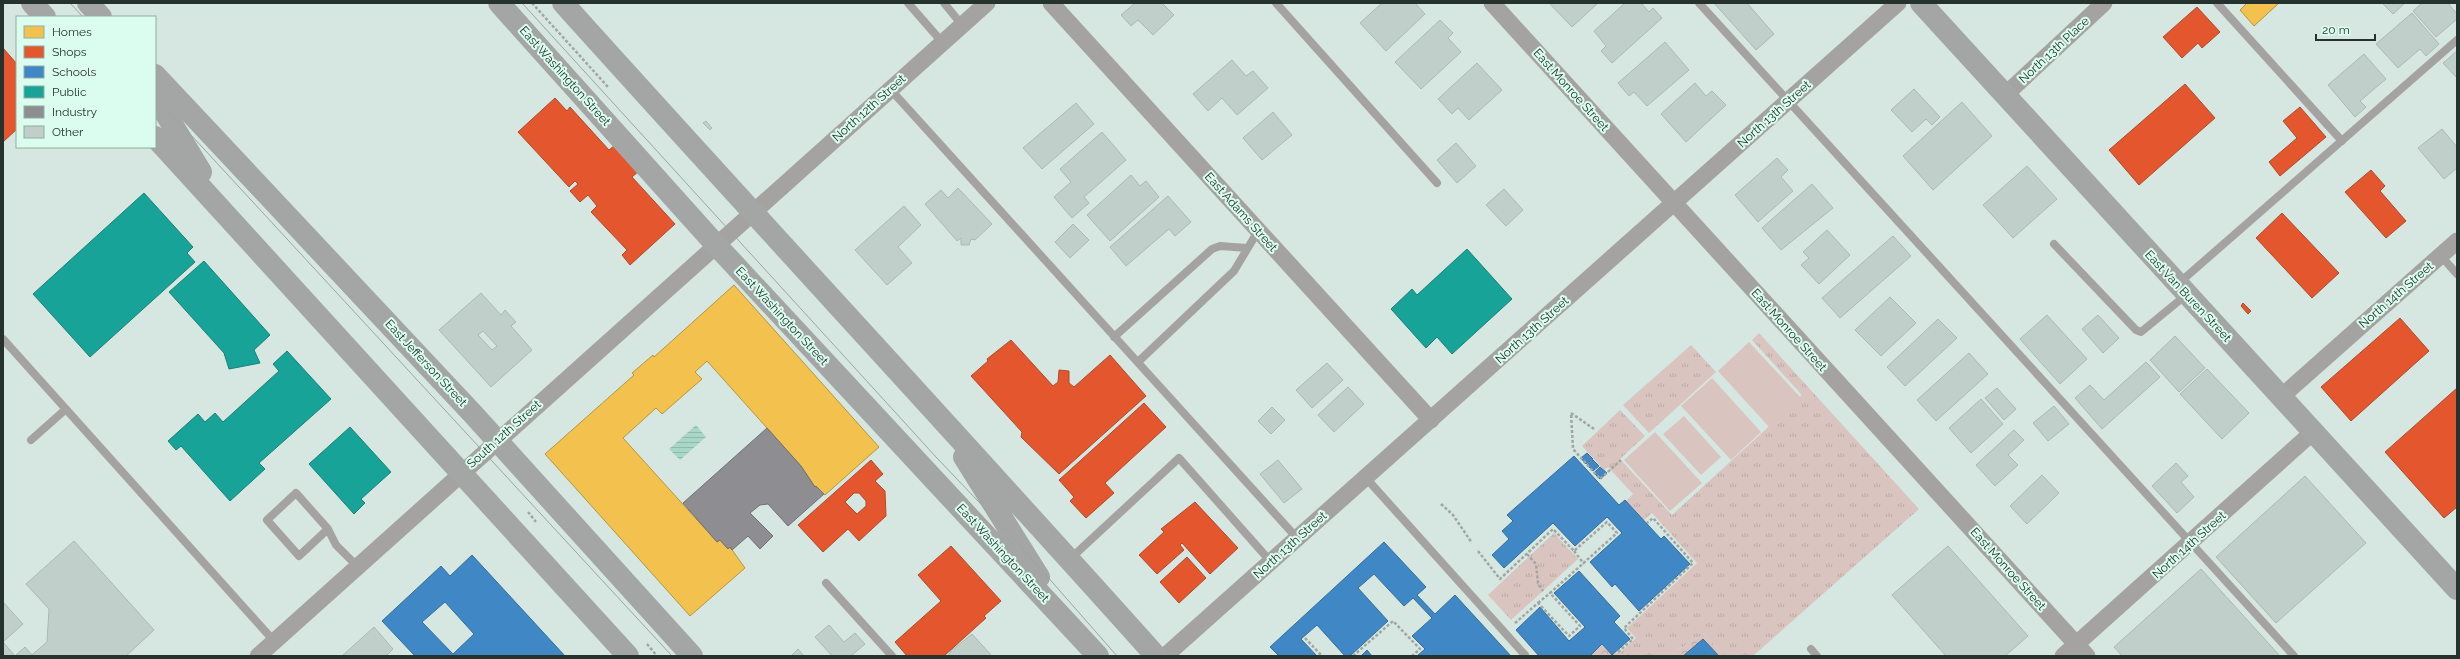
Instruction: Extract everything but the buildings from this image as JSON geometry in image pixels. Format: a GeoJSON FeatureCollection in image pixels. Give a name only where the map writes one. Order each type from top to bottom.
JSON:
{"type":"FeatureCollection","features":[{"type":"Feature","properties":{"kind":"main road"},"geometry":{"type":"LineString","coordinates":[[32,3],[44,16]]}},
{"type":"Feature","properties":{"kind":"main road"},"geometry":{"type":"LineString","coordinates":[[88,3],[100,16]]}},
{"type":"Feature","properties":{"kind":"main road","name":"East Washington Street"},"geometry":{"type":"LineString","coordinates":[[499,3],[717,246],[1098,656]]}},
{"type":"Feature","properties":{"kind":"main road","name":"East Washington Street"},"geometry":{"type":"LineString","coordinates":[[563,3],[752,213],[931,405],[1156,656]]}},
{"type":"Feature","properties":{"kind":"main road","name":"East Van Buren Street"},"geometry":{"type":"LineString","coordinates":[[1921,3],[2004,96],[2457,589]]}},
{"type":"Feature","properties":{"kind":"main road","name":"East Jefferson Street"},"geometry":{"type":"LineString","coordinates":[[156,76],[497,440],[692,656]]}},
{"type":"Feature","properties":{"kind":"main road"},"geometry":{"type":"LineString","coordinates":[[156,98],[226,214]]}},
{"type":"Feature","properties":{"kind":"main road"},"geometry":{"type":"LineString","coordinates":[[156,138],[628,656]]}},
{"type":"Feature","properties":{"kind":"main road","name":"East Washington Street"},"geometry":{"type":"LineString","coordinates":[[931,405],[1070,625]]}},
{"type":"Feature","properties":{"kind":"street","name":"North 12th Street"},"geometry":{"type":"LineString","coordinates":[[752,213],[987,3]]}},
{"type":"Feature","properties":{"kind":"street","name":"East Adams Street"},"geometry":{"type":"LineString","coordinates":[[1051,3],[1431,420]]}},
{"type":"Feature","properties":{"kind":"street","name":"East Monroe Street"},"geometry":{"type":"LineString","coordinates":[[1492,3],[1673,204],[2082,650]]}},
{"type":"Feature","properties":{"kind":"street","name":"North 13th Street"},"geometry":{"type":"LineString","coordinates":[[1165,656],[1898,3]]}},
{"type":"Feature","properties":{"kind":"street","name":"North 13th Place"},"geometry":{"type":"LineString","coordinates":[[2004,96],[2104,3]]}},
{"type":"Feature","properties":{"kind":"street","name":"South 12th Street"},"geometry":{"type":"LineString","coordinates":[[258,656],[497,440],[717,246],[752,213]]}},
{"type":"Feature","properties":{"kind":"street","name":"North 14th Street"},"geometry":{"type":"LineString","coordinates":[[2281,397],[2457,241]]}},
{"type":"Feature","properties":{"kind":"street","name":"North 14th Street"},"geometry":{"type":"LineString","coordinates":[[2063,656],[2082,650],[2192,543],[2313,432]]}},
{"type":"Feature","properties":{"kind":"lane"},"geometry":{"type":"LineString","coordinates":[[908,3],[942,42]]}},
{"type":"Feature","properties":{"kind":"lane"},"geometry":{"type":"LineString","coordinates":[[944,3],[962,25]]}},
{"type":"Feature","properties":{"kind":"lane"},"geometry":{"type":"LineString","coordinates":[[1276,3],[1437,183]]}},
{"type":"Feature","properties":{"kind":"lane"},"geometry":{"type":"LineString","coordinates":[[1699,3],[2294,656]]}},
{"type":"Feature","properties":{"kind":"lane"},"geometry":{"type":"LineString","coordinates":[[2217,3],[2342,141]]}},
{"type":"Feature","properties":{"kind":"lane"},"geometry":{"type":"LineString","coordinates":[[2054,244],[2136,330],[2141,332],[2182,289],[2342,141],[2457,40]]}},
{"type":"Feature","properties":{"kind":"lane"},"geometry":{"type":"LineString","coordinates":[[890,89],[1297,538]]}},
{"type":"Feature","properties":{"kind":"lane"},"geometry":{"type":"LineString","coordinates":[[1138,362],[1234,271],[1258,230]]}},
{"type":"Feature","properties":{"kind":"lane"},"geometry":{"type":"LineString","coordinates":[[1114,337],[1212,249],[1220,246],[1247,248]]}},
{"type":"Feature","properties":{"kind":"lane"},"geometry":{"type":"LineString","coordinates":[[2441,256],[2457,274]]}},
{"type":"Feature","properties":{"kind":"lane"},"geometry":{"type":"LineString","coordinates":[[3,339],[274,641]]}},
{"type":"Feature","properties":{"kind":"lane"},"geometry":{"type":"LineString","coordinates":[[31,440],[66,409]]}},
{"type":"Feature","properties":{"kind":"lane"},"geometry":{"type":"LineString","coordinates":[[1070,559],[1179,458],[1271,562]]}},
{"type":"Feature","properties":{"kind":"lane"},"geometry":{"type":"LineString","coordinates":[[1366,478],[1526,655]]}},
{"type":"Feature","properties":{"kind":"lane"},"geometry":{"type":"LineString","coordinates":[[328,529],[299,556],[266,520],[296,493],[328,529],[336,545],[357,566]]}},
{"type":"Feature","properties":{"kind":"lane"},"geometry":{"type":"LineString","coordinates":[[826,584],[892,656]]}},
{"type":"Feature","properties":{"kind":"lane"},"geometry":{"type":"LineString","coordinates":[[1811,649],[1817,656]]}},
{"type":"Feature","properties":{"kind":"path"},"geometry":{"type":"LineString","coordinates":[[1594,430],[1571,413],[1573,449],[1600,479],[1621,460]]}},
{"type":"Feature","properties":{"kind":"path"},"geometry":{"type":"LineString","coordinates":[[1442,504],[1453,515],[1472,543]]}},
{"type":"Feature","properties":{"kind":"path"},"geometry":{"type":"LineString","coordinates":[[1618,652],[1633,639],[1624,628],[1693,563],[1653,518],[1647,523]]}},
{"type":"Feature","properties":{"kind":"path"},"geometry":{"type":"LineString","coordinates":[[1514,625],[1617,533],[1607,522],[1574,551]]}},
{"type":"Feature","properties":{"kind":"path"},"geometry":{"type":"LineString","coordinates":[[1478,551],[1500,579],[1554,529],[1584,564]]}},
{"type":"Feature","properties":{"kind":"path"},"geometry":{"type":"LineString","coordinates":[[1527,554],[1536,564],[1538,583],[1544,591]]}},
{"type":"Feature","properties":{"kind":"path"},"geometry":{"type":"LineString","coordinates":[[1538,602],[1569,636],[1580,626],[1550,593]]}},
{"type":"Feature","properties":{"kind":"path"},"geometry":{"type":"LineString","coordinates":[[1353,656],[1393,621],[1420,650],[1412,656]]}},
{"type":"Feature","properties":{"kind":"path"},"geometry":{"type":"LineString","coordinates":[[1305,638],[1322,656]]}},
{"type":"Feature","properties":{"kind":"green space"},"geometry":{"type":"Polygon","coordinates":[[[1759,333],[1919,509],[1753,656],[1724,656],[1704,634],[1668,656],[1628,656],[1623,650],[1636,638],[1627,628],[1697,563],[1652,513],[1644,520],[1626,501],[1633,494],[1608,467],[1604,470],[1582,446],[1620,410],[1645,436],[1620,459],[1672,515],[1800,398],[1801,394],[1752,340],[1759,333]]]}},
{"type":"Feature","properties":{"kind":"green space"},"geometry":{"type":"Polygon","coordinates":[[[1749,342],[1801,398],[1769,427],[1718,371],[1749,342]]]}},
{"type":"Feature","properties":{"kind":"green space"},"geometry":{"type":"Polygon","coordinates":[[[1691,345],[1716,372],[1649,433],[1623,405],[1691,345]]]}},
{"type":"Feature","properties":{"kind":"green space"},"geometry":{"type":"Polygon","coordinates":[[[1712,378],[1761,432],[1731,460],[1681,406],[1712,378]]]}},
{"type":"Feature","properties":{"kind":"green space"},"geometry":{"type":"Polygon","coordinates":[[[1684,416],[1721,457],[1701,475],[1663,434],[1684,416]]]}},
{"type":"Feature","properties":{"kind":"green space"},"geometry":{"type":"Polygon","coordinates":[[[1655,432],[1702,483],[1670,511],[1624,460],[1655,432]]]}},
{"type":"Feature","properties":{"kind":"green space"},"geometry":{"type":"Polygon","coordinates":[[[1554,533],[1578,559],[1511,620],[1488,595],[1554,533]]]}},
{"type":"Feature","properties":{"kind":"green space"},"geometry":{"type":"Polygon","coordinates":[[[1704,634],[1724,656],[1668,656],[1704,634]]]}},
{"type":"Feature","properties":{"kind":"green space"},"geometry":{"type":"Polygon","coordinates":[[[1602,645],[1612,655],[1623,650],[1628,656],[1590,656],[1602,645]]]}},
{"type":"Feature","properties":{"kind":"shaded area"},"geometry":{"type":"Polygon","coordinates":[[[696,425],[706,437],[680,460],[669,449],[696,425]]]}},
{"type":"Feature","properties":{"kind":"tram line"},"geometry":{"type":"LineString","coordinates":[[70,3],[82,16]]}},
{"type":"Feature","properties":{"kind":"tram line"},"geometry":{"type":"LineString","coordinates":[[522,3],[936,457],[1017,542],[1117,656]]}},
{"type":"Feature","properties":{"kind":"tram line"},"geometry":{"type":"LineString","coordinates":[[156,97],[672,656]]}}]}
